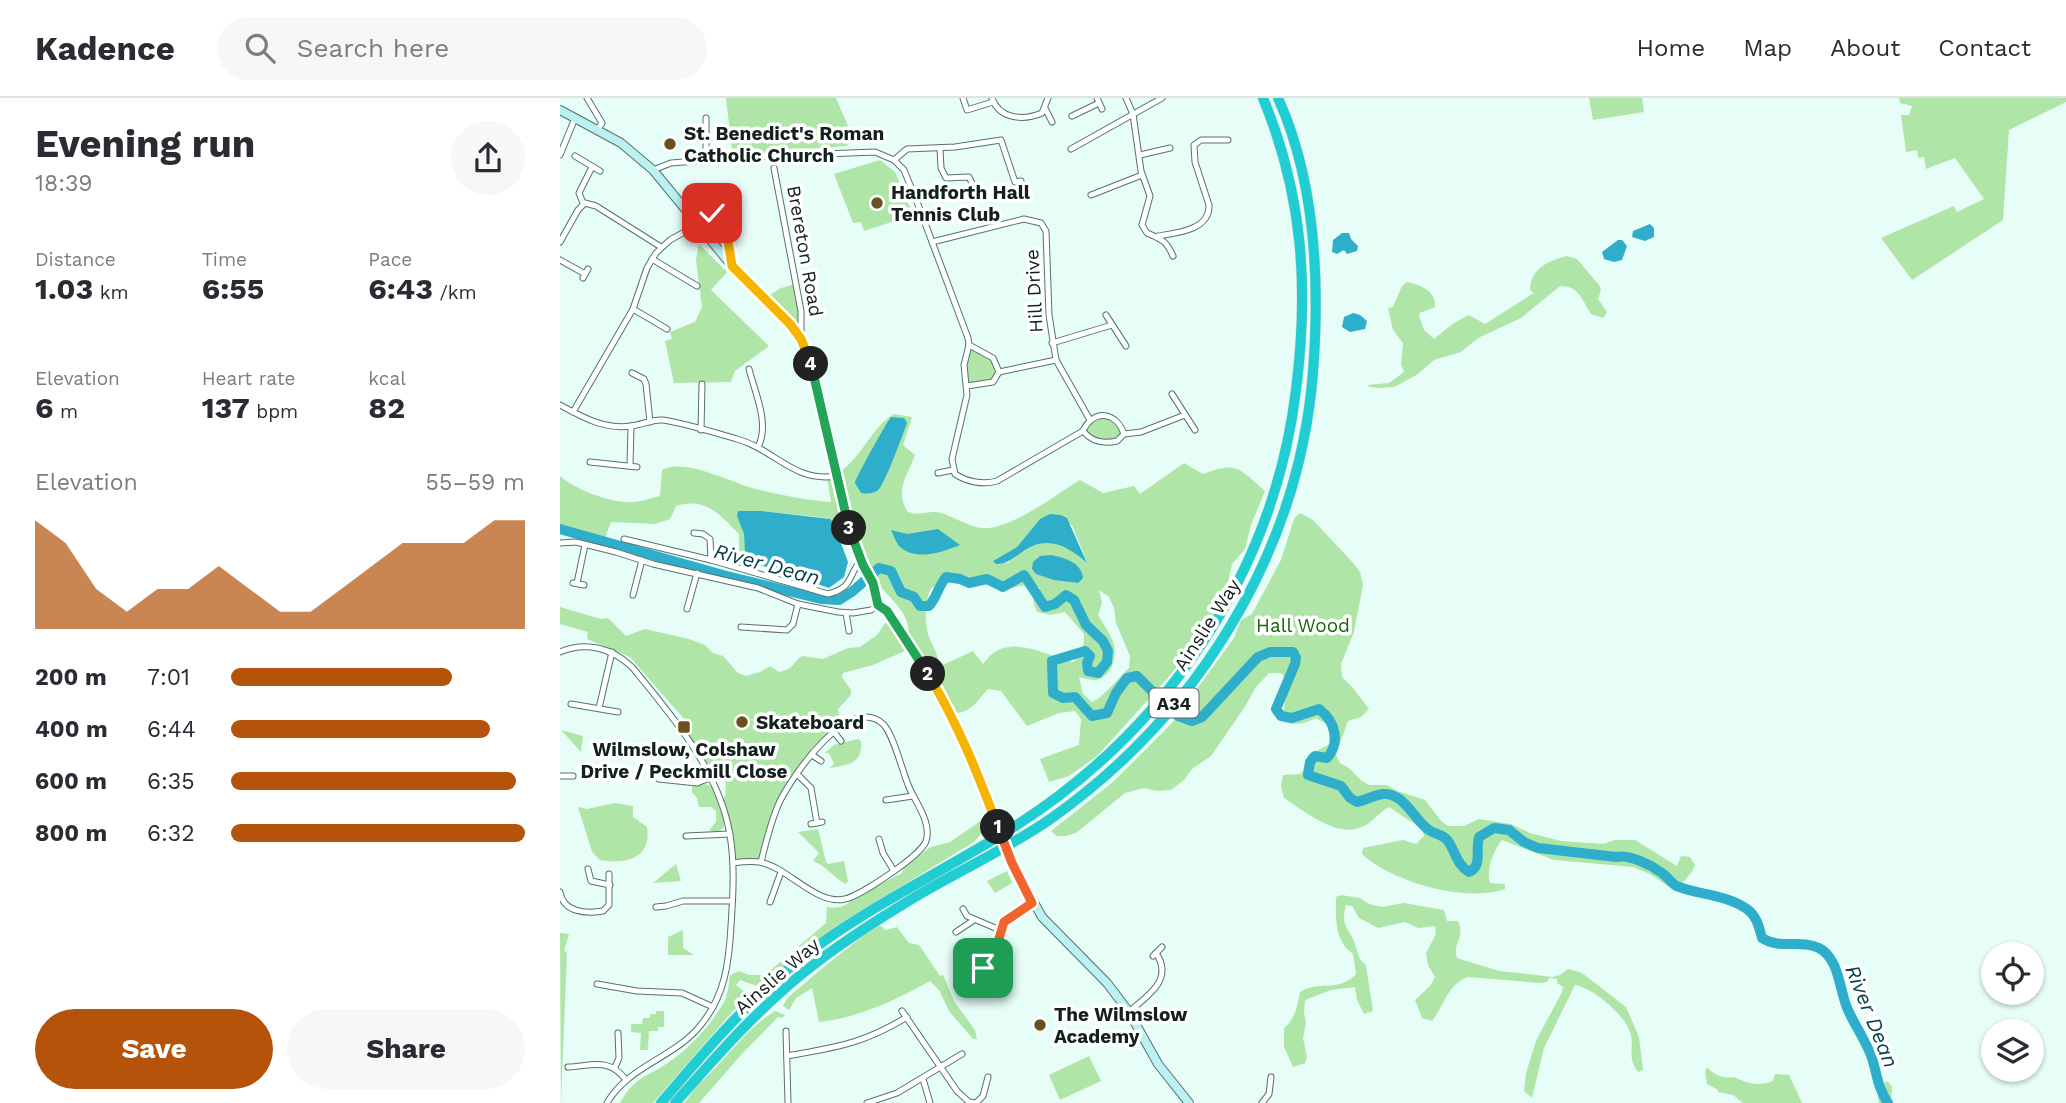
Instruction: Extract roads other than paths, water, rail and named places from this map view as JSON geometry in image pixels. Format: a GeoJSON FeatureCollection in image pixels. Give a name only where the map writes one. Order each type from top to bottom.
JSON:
{"type":"FeatureCollection","features":[{"type":"Feature","properties":{"kind":"highway","name":"Ainslie Way"},"geometry":{"type":"LineString","coordinates":[[661,1103],[738,1015],[806,955],[867,912],[1010,830],[1057,798],[1098,765],[1138,725],[1182,674],[1232,596],[1280,478],[1291,433],[1302,338],[1304,305],[1297,218],[1287,164],[1263,98]]}},
{"type":"Feature","properties":{"kind":"highway","name":"Ainslie Way"},"geometry":{"type":"LineString","coordinates":[[675,1103],[748,1023],[817,962],[886,915],[1046,821],[1106,775],[1180,696],[1246,603],[1265,564],[1295,482],[1306,424],[1317,305],[1310,216],[1299,161],[1279,98]]}},
{"type":"Feature","properties":{"kind":"main road"},"geometry":{"type":"LineString","coordinates":[[560,110],[630,149],[653,170],[732,266],[790,324],[801,339],[810,362],[847,522],[875,590],[878,605],[887,611],[911,645],[949,709],[984,786],[1012,863],[1032,903],[1042,917],[1107,983],[1129,1012],[1158,1064],[1186,1102]]}},
{"type":"Feature","properties":{"kind":"street"},"geometry":{"type":"LineString","coordinates":[[587,98],[602,123],[598,130]]}},
{"type":"Feature","properties":{"kind":"street"},"geometry":{"type":"LineString","coordinates":[[962,98],[967,110],[992,100],[1005,118],[1032,117],[1042,113],[1048,98]]}},
{"type":"Feature","properties":{"kind":"street"},"geometry":{"type":"LineString","coordinates":[[1126,98],[1132,112],[1142,175],[1151,199],[1142,225],[1147,233],[1158,236],[1166,243],[1173,256]]}},
{"type":"Feature","properties":{"kind":"street"},"geometry":{"type":"LineString","coordinates":[[1072,149],[1132,112],[1162,98]]}},
{"type":"Feature","properties":{"kind":"street"},"geometry":{"type":"LineString","coordinates":[[1072,116],[1099,103]]}},
{"type":"Feature","properties":{"kind":"street"},"geometry":{"type":"LineString","coordinates":[[1045,108],[1052,122]]}},
{"type":"Feature","properties":{"kind":"street"},"geometry":{"type":"LineString","coordinates":[[560,155],[575,118]]}},
{"type":"Feature","properties":{"kind":"street"},"geometry":{"type":"LineString","coordinates":[[706,118],[706,160]]}},
{"type":"Feature","properties":{"kind":"street"},"geometry":{"type":"LineString","coordinates":[[1158,236],[1191,229],[1208,216],[1209,205],[1195,162],[1194,145],[1201,139],[1228,140]]}},
{"type":"Feature","properties":{"kind":"street"},"geometry":{"type":"LineString","coordinates":[[894,160],[907,149],[940,148],[1001,140],[1015,182],[1021,181]]}},
{"type":"Feature","properties":{"kind":"street"},"geometry":{"type":"LineString","coordinates":[[940,148],[941,168],[946,178],[969,177],[972,183]]}},
{"type":"Feature","properties":{"kind":"street"},"geometry":{"type":"LineString","coordinates":[[1140,155],[1170,148]]}},
{"type":"Feature","properties":{"kind":"street"},"geometry":{"type":"LineString","coordinates":[[653,170],[667,164],[706,160],[875,152],[894,160],[904,170],[969,345],[964,365],[967,386],[964,410],[953,451],[953,470],[960,478],[989,483],[1083,431],[1090,420],[1100,415],[1108,415],[1117,422],[1124,434]]}},
{"type":"Feature","properties":{"kind":"street"},"geometry":{"type":"LineString","coordinates":[[575,156],[600,171]]}},
{"type":"Feature","properties":{"kind":"street"},"geometry":{"type":"LineString","coordinates":[[583,203],[579,193],[592,167]]}},
{"type":"Feature","properties":{"kind":"street","name":"Brereton Road"},"geometry":{"type":"LineString","coordinates":[[774,169],[801,311],[801,339]]}},
{"type":"Feature","properties":{"kind":"street"},"geometry":{"type":"LineString","coordinates":[[1091,195],[1142,175]]}},
{"type":"Feature","properties":{"kind":"street"},"geometry":{"type":"LineString","coordinates":[[560,242],[583,203]]}},
{"type":"Feature","properties":{"kind":"street"},"geometry":{"type":"LineString","coordinates":[[583,203],[596,206],[661,247]]}},
{"type":"Feature","properties":{"kind":"street"},"geometry":{"type":"LineString","coordinates":[[573,412],[633,309],[652,260],[661,247],[705,213],[723,214],[732,266]]}},
{"type":"Feature","properties":{"kind":"street","name":"Hill Drive"},"geometry":{"type":"LineString","coordinates":[[932,242],[1024,219],[1041,223],[1046,231],[1049,314],[1056,360],[1090,420]]}},
{"type":"Feature","properties":{"kind":"street"},"geometry":{"type":"LineString","coordinates":[[560,260],[585,274]]}},
{"type":"Feature","properties":{"kind":"street"},"geometry":{"type":"LineString","coordinates":[[652,260],[696,286]]}},
{"type":"Feature","properties":{"kind":"street"},"geometry":{"type":"LineString","coordinates":[[633,309],[667,329]]}},
{"type":"Feature","properties":{"kind":"street"},"geometry":{"type":"LineString","coordinates":[[1105,315],[1126,346]]}},
{"type":"Feature","properties":{"kind":"street"},"geometry":{"type":"LineString","coordinates":[[1052,342],[1112,325]]}},
{"type":"Feature","properties":{"kind":"street"},"geometry":{"type":"LineString","coordinates":[[969,345],[993,358],[999,372]]}},
{"type":"Feature","properties":{"kind":"street"},"geometry":{"type":"LineString","coordinates":[[967,386],[993,382],[999,372],[1056,360]]}},
{"type":"Feature","properties":{"kind":"street"},"geometry":{"type":"LineString","coordinates":[[749,369],[763,424],[763,436],[758,447]]}},
{"type":"Feature","properties":{"kind":"street"},"geometry":{"type":"LineString","coordinates":[[632,373],[646,384],[650,422]]}},
{"type":"Feature","properties":{"kind":"street"},"geometry":{"type":"LineString","coordinates":[[701,430],[702,384]]}},
{"type":"Feature","properties":{"kind":"street"},"geometry":{"type":"LineString","coordinates":[[1172,394],[1195,429]]}},
{"type":"Feature","properties":{"kind":"street"},"geometry":{"type":"LineString","coordinates":[[560,405],[601,424],[618,427],[664,420],[740,439],[808,476],[836,476]]}},
{"type":"Feature","properties":{"kind":"street"},"geometry":{"type":"LineString","coordinates":[[1083,431],[1091,439],[1117,441],[1124,434],[1141,432],[1185,415]]}},
{"type":"Feature","properties":{"kind":"street"},"geometry":{"type":"LineString","coordinates":[[590,462],[633,466],[631,426]]}},
{"type":"Feature","properties":{"kind":"street"},"geometry":{"type":"LineString","coordinates":[[938,473],[953,470]]}},
{"type":"Feature","properties":{"kind":"street"},"geometry":{"type":"LineString","coordinates":[[694,533],[703,534],[710,539],[711,560]]}},
{"type":"Feature","properties":{"kind":"street"},"geometry":{"type":"LineString","coordinates":[[624,539],[711,560],[828,594],[841,589],[849,582],[862,563]]}},
{"type":"Feature","properties":{"kind":"street"},"geometry":{"type":"LineString","coordinates":[[560,543],[570,541],[758,588],[799,604],[846,613],[866,611],[878,605]]}},
{"type":"Feature","properties":{"kind":"street"},"geometry":{"type":"LineString","coordinates":[[578,584],[585,545]]}},
{"type":"Feature","properties":{"kind":"street"},"geometry":{"type":"LineString","coordinates":[[633,595],[642,560]]}},
{"type":"Feature","properties":{"kind":"street"},"geometry":{"type":"LineString","coordinates":[[686,609],[696,573]]}},
{"type":"Feature","properties":{"kind":"street"},"geometry":{"type":"LineString","coordinates":[[741,627],[787,630],[793,624],[799,604]]}},
{"type":"Feature","properties":{"kind":"street"},"geometry":{"type":"LineString","coordinates":[[846,613],[849,631]]}},
{"type":"Feature","properties":{"kind":"street"},"geometry":{"type":"LineString","coordinates":[[560,652],[579,647],[612,652],[639,675],[697,752],[712,777],[730,834],[733,863],[728,968],[713,1007],[699,1027],[679,1045],[626,1080],[607,1103]]}},
{"type":"Feature","properties":{"kind":"street"},"geometry":{"type":"LineString","coordinates":[[599,708],[612,652]]}},
{"type":"Feature","properties":{"kind":"street"},"geometry":{"type":"LineString","coordinates":[[571,704],[618,712]]}},
{"type":"Feature","properties":{"kind":"street"},"geometry":{"type":"LineString","coordinates":[[733,863],[761,862],[827,898],[840,900],[850,898],[919,853],[926,841],[926,824],[890,735],[881,722],[869,717],[857,717],[834,732],[812,755],[777,807],[761,862]]}},
{"type":"Feature","properties":{"kind":"street"},"geometry":{"type":"LineString","coordinates":[[834,732],[841,741]]}},
{"type":"Feature","properties":{"kind":"street"},"geometry":{"type":"LineString","coordinates":[[812,755],[821,761]]}},
{"type":"Feature","properties":{"kind":"street"},"geometry":{"type":"LineString","coordinates":[[797,774],[811,788],[817,823]]}},
{"type":"Feature","properties":{"kind":"street"},"geometry":{"type":"LineString","coordinates":[[560,776],[573,776]]}},
{"type":"Feature","properties":{"kind":"street"},"geometry":{"type":"LineString","coordinates":[[659,779],[697,783],[712,777]]}},
{"type":"Feature","properties":{"kind":"street"},"geometry":{"type":"LineString","coordinates":[[886,800],[913,796]]}},
{"type":"Feature","properties":{"kind":"street"},"geometry":{"type":"LineString","coordinates":[[686,836],[730,834]]}},
{"type":"Feature","properties":{"kind":"street"},"geometry":{"type":"LineString","coordinates":[[879,839],[883,853],[894,871]]}},
{"type":"Feature","properties":{"kind":"street"},"geometry":{"type":"LineString","coordinates":[[588,869],[591,881],[610,885]]}},
{"type":"Feature","properties":{"kind":"street"},"geometry":{"type":"LineString","coordinates":[[769,902],[781,873]]}},
{"type":"Feature","properties":{"kind":"street"},"geometry":{"type":"LineString","coordinates":[[560,892],[563,902],[569,908],[597,912],[607,909],[609,874]]}},
{"type":"Feature","properties":{"kind":"street"},"geometry":{"type":"LineString","coordinates":[[656,906],[683,901],[732,901]]}},
{"type":"Feature","properties":{"kind":"street"},"geometry":{"type":"LineString","coordinates":[[983,968],[994,955],[1000,930],[1009,917],[1032,903]]}},
{"type":"Feature","properties":{"kind":"street"},"geometry":{"type":"LineString","coordinates":[[962,909],[974,920],[1000,930]]}},
{"type":"Feature","properties":{"kind":"street"},"geometry":{"type":"LineString","coordinates":[[956,932],[974,920]]}},
{"type":"Feature","properties":{"kind":"street"},"geometry":{"type":"LineString","coordinates":[[1129,1012],[1163,977],[1162,961],[1154,955],[1162,947]]}},
{"type":"Feature","properties":{"kind":"street"},"geometry":{"type":"LineString","coordinates":[[994,955],[1006,965]]}},
{"type":"Feature","properties":{"kind":"street"},"geometry":{"type":"LineString","coordinates":[[609,977],[609,985]]}},
{"type":"Feature","properties":{"kind":"street"},"geometry":{"type":"LineString","coordinates":[[597,984],[632,990],[685,993],[713,1007]]}},
{"type":"Feature","properties":{"kind":"street"},"geometry":{"type":"LineString","coordinates":[[902,1011],[957,1091],[969,1102],[976,1103],[983,1096],[988,1077]]}},
{"type":"Feature","properties":{"kind":"street"},"geometry":{"type":"LineString","coordinates":[[787,1056],[866,1040],[907,1017]]}},
{"type":"Feature","properties":{"kind":"street"},"geometry":{"type":"LineString","coordinates":[[786,1031],[788,1103]]}},
{"type":"Feature","properties":{"kind":"street"},"geometry":{"type":"LineString","coordinates":[[615,1067],[623,1044],[618,1032]]}},
{"type":"Feature","properties":{"kind":"street"},"geometry":{"type":"LineString","coordinates":[[867,1103],[897,1093],[962,1054]]}},
{"type":"Feature","properties":{"kind":"street"},"geometry":{"type":"LineString","coordinates":[[568,1067],[615,1067],[626,1080]]}},
{"type":"Feature","properties":{"kind":"street"},"geometry":{"type":"LineString","coordinates":[[1262,1103],[1269,1094],[1271,1077]]}},
{"type":"Feature","properties":{"kind":"street"},"geometry":{"type":"LineString","coordinates":[[923,1079],[930,1103]]}},
{"type":"Feature","properties":{"kind":"water"},"geometry":{"type":"Polygon","coordinates":[[[1650,224],[1654,228],[1654,237],[1645,241],[1632,237],[1633,231],[1650,224]]]}},
{"type":"Feature","properties":{"kind":"water"},"geometry":{"type":"Polygon","coordinates":[[[1342,233],[1349,233],[1358,246],[1357,251],[1347,254],[1344,250],[1337,254],[1332,252],[1333,240],[1342,233]]]}},
{"type":"Feature","properties":{"kind":"water"},"geometry":{"type":"Polygon","coordinates":[[[1622,240],[1627,246],[1622,260],[1614,262],[1604,259],[1602,252],[1622,240]]]}},
{"type":"Feature","properties":{"kind":"water"},"geometry":{"type":"Polygon","coordinates":[[[1353,313],[1367,321],[1365,329],[1350,332],[1342,327],[1344,317],[1353,313]]]}},
{"type":"Feature","properties":{"kind":"water"},"geometry":{"type":"Polygon","coordinates":[[[891,417],[904,418],[907,423],[893,459],[878,490],[861,493],[855,483],[891,417]]]}},
{"type":"Feature","properties":{"kind":"water"},"geometry":{"type":"Polygon","coordinates":[[[738,511],[830,519],[848,562],[844,577],[829,588],[752,562],[745,552],[738,511]]]}},
{"type":"Feature","properties":{"kind":"water"},"geometry":{"type":"Polygon","coordinates":[[[1050,514],[1067,518],[1087,563],[1064,547],[1048,543],[1030,547],[1003,563],[996,564],[993,561],[1017,547],[1040,519],[1050,514]]]}},
{"type":"Feature","properties":{"kind":"water"},"geometry":{"type":"Polygon","coordinates":[[[938,529],[960,545],[929,554],[913,554],[899,546],[891,530],[907,534],[938,529]]]}},
{"type":"Feature","properties":{"kind":"water"},"geometry":{"type":"Polygon","coordinates":[[[1051,555],[1076,564],[1083,578],[1078,583],[1036,574],[1032,569],[1033,562],[1040,556],[1051,555]]]}},
{"type":"Feature","properties":{"kind":"waterway","name":"River Dean"},"geometry":{"type":"LineString","coordinates":[[560,529],[723,575],[821,599],[839,600],[879,568],[891,571],[901,592],[914,597],[920,606],[929,606],[946,577],[969,583],[987,579],[1003,587],[1024,575],[1045,607],[1055,604],[1066,595],[1074,600],[1086,625],[1103,641],[1108,651],[1107,662],[1098,673],[1088,671],[1090,656],[1085,651],[1052,661],[1053,693],[1063,698],[1075,697],[1092,716],[1107,713],[1116,693],[1127,678],[1137,676],[1155,694]]}},
{"type":"Feature","properties":{"kind":"waterway","name":"River Dean"},"geometry":{"type":"LineString","coordinates":[[1178,716],[1192,721],[1202,717],[1258,657],[1270,652],[1293,652],[1295,664],[1276,709],[1281,716],[1292,718],[1319,709],[1329,719],[1335,739],[1327,758],[1315,756],[1310,762],[1308,775],[1341,786],[1350,798],[1357,802],[1383,794],[1397,797],[1424,826],[1446,839],[1459,862],[1469,872],[1476,866],[1479,837],[1494,828],[1509,830],[1524,842],[1538,848],[1622,856],[1640,861],[1662,873],[1677,886],[1731,901],[1747,909],[1755,918],[1762,938],[1769,942],[1805,944],[1819,948],[1826,953],[1835,967],[1848,1010],[1870,1052],[1880,1087],[1888,1103]]}},
{"type":"Feature","properties":{"kind":"place","name":"St. Benedict's Roman Catholic Church"},"geometry":{"type":"Point","coordinates":[670,144]}},
{"type":"Feature","properties":{"kind":"place","name":"Handforth Hall Tennis Club"},"geometry":{"type":"Point","coordinates":[877,203]}},
{"type":"Feature","properties":{"kind":"place","name":"Skateboard"},"geometry":{"type":"Point","coordinates":[742,722]}},
{"type":"Feature","properties":{"kind":"place","name":"Wilmslow, Colshaw Drive / Peckmill Close"},"geometry":{"type":"Point","coordinates":[684,727]}},
{"type":"Feature","properties":{"kind":"place","name":"The Wilmslow Academy"},"geometry":{"type":"Point","coordinates":[1040,1025]}},
{"type":"Feature","properties":{"kind":"park label","name":"Hall Wood"},"geometry":{"type":"Point","coordinates":[1303,625]}}]}
